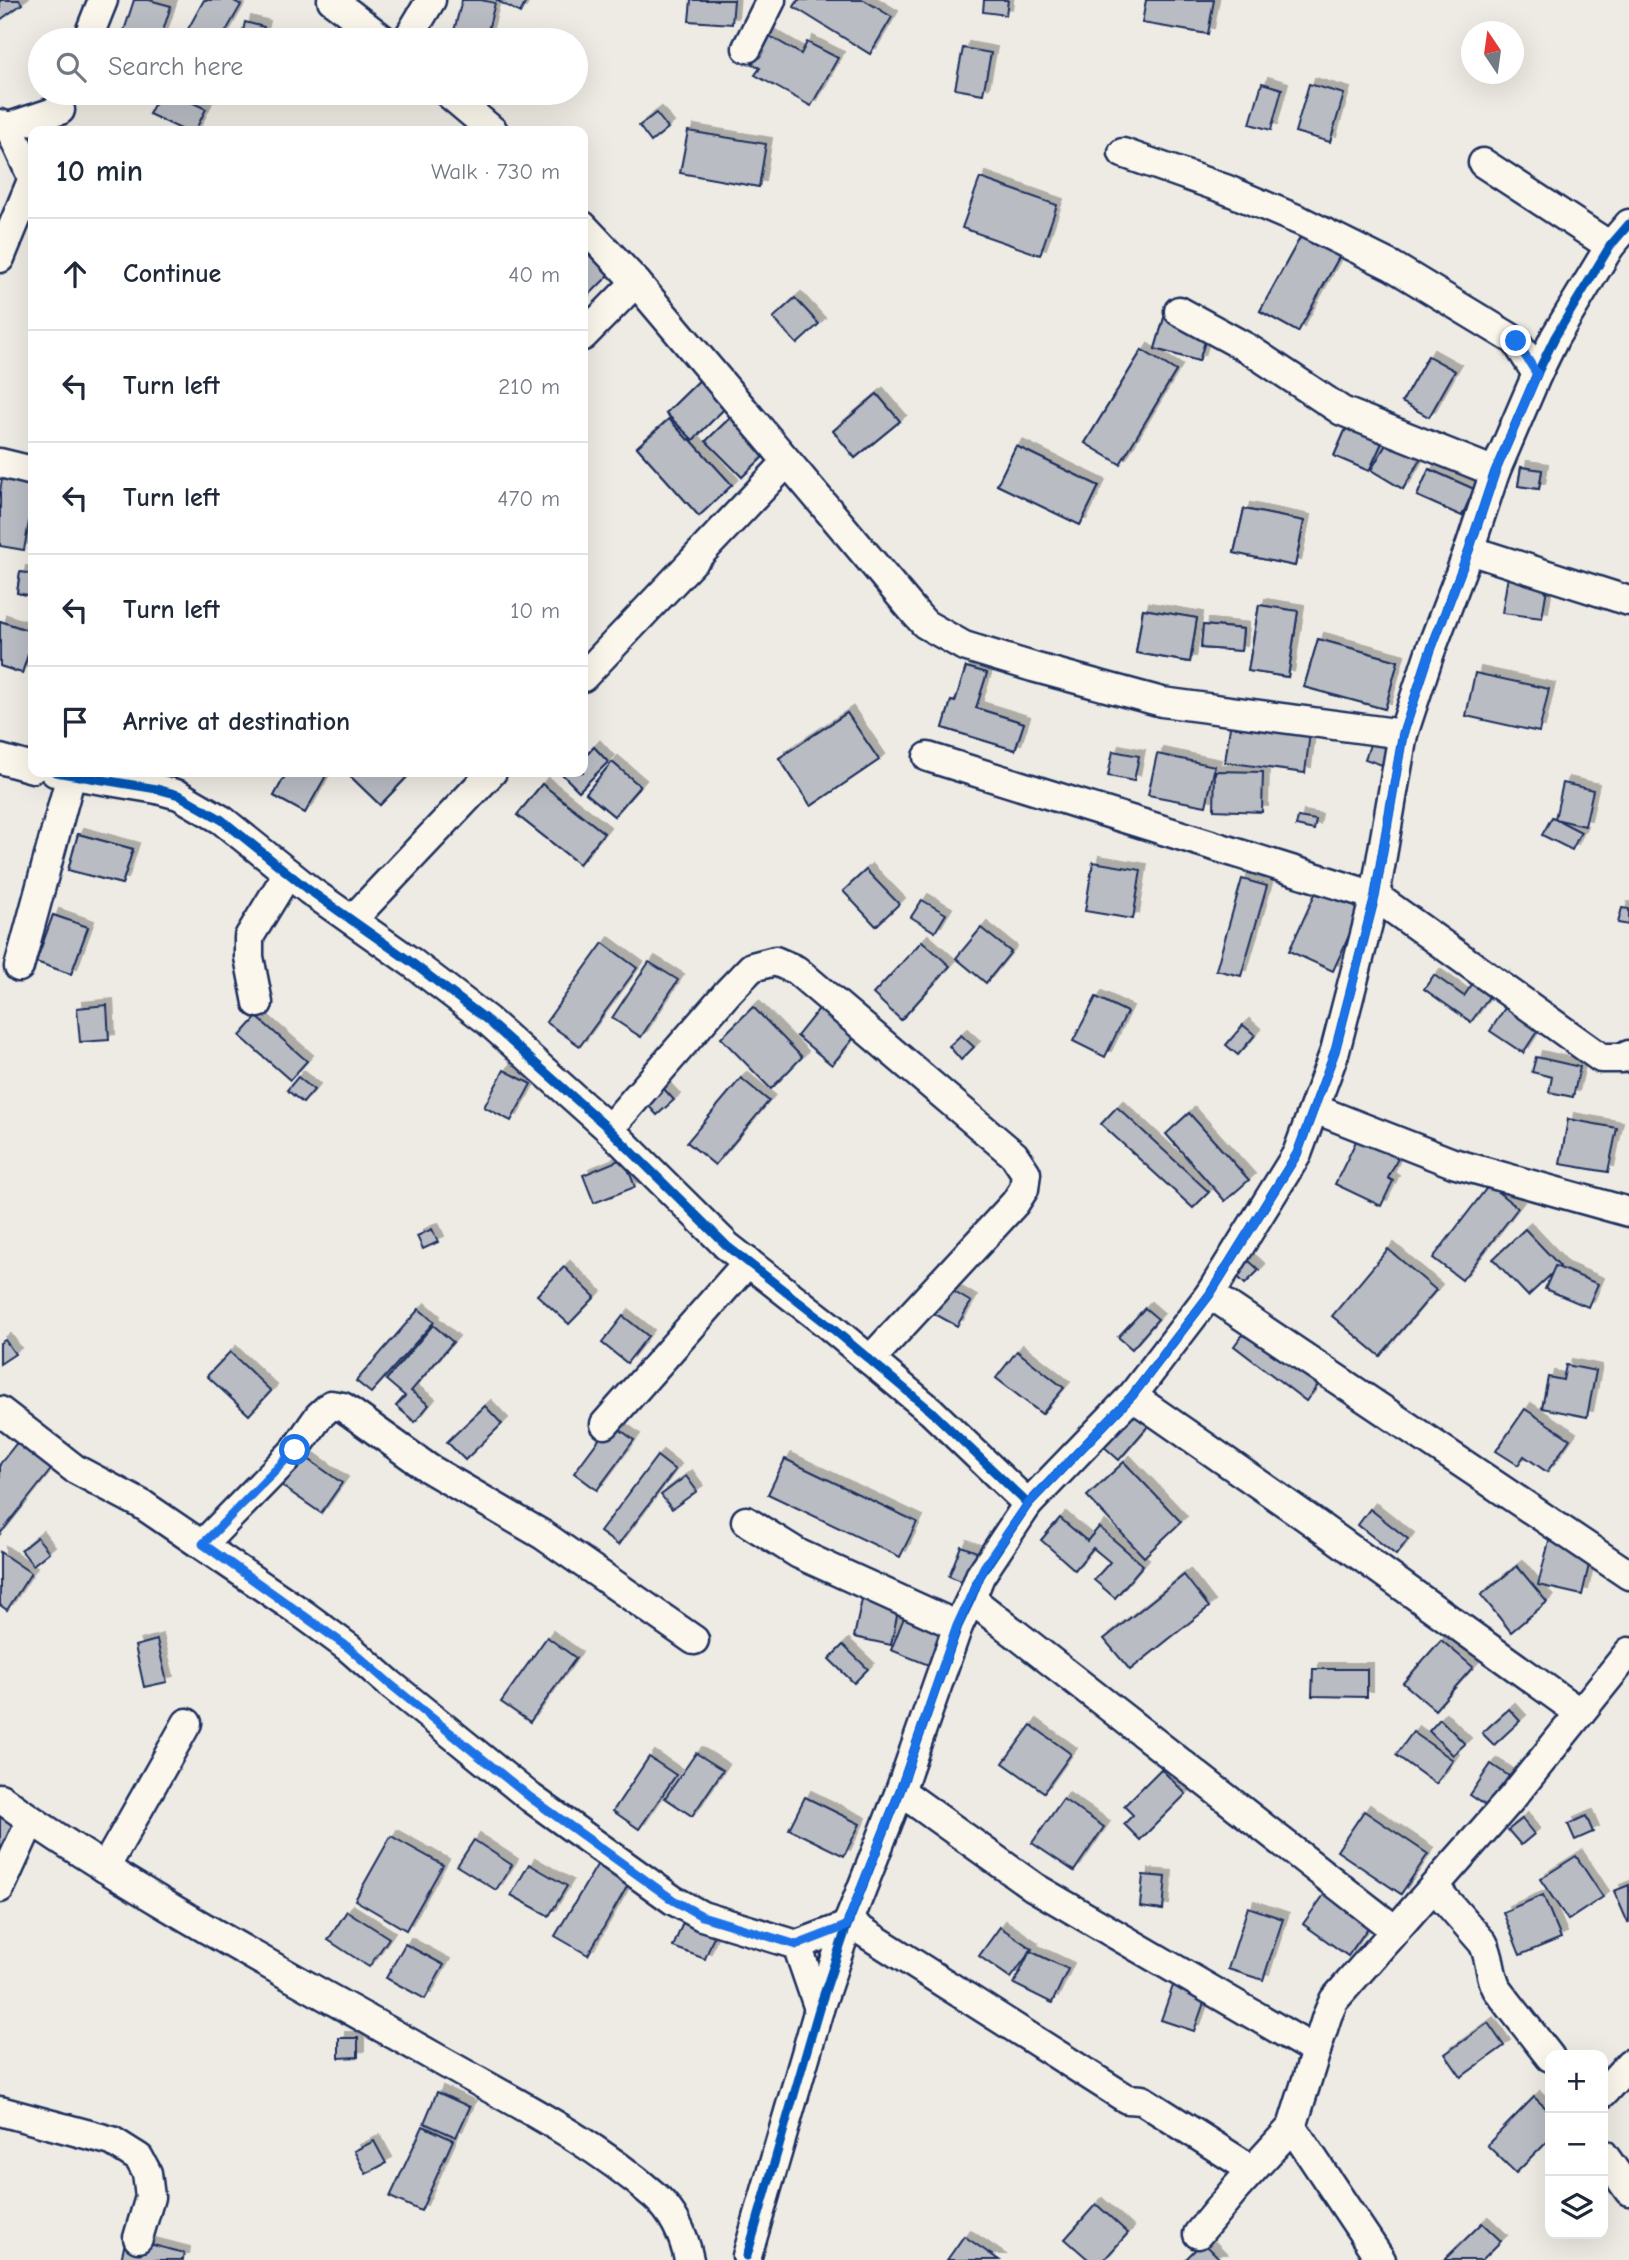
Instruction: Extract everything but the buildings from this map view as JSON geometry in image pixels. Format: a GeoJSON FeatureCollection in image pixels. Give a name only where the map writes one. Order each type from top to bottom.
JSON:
{"type":"FeatureCollection","features":[{"type":"Feature","properties":{"kind":"street"},"geometry":{"type":"LineString","coordinates":[[92,28],[103,0]]}},
{"type":"Feature","properties":{"kind":"street"},"geometry":{"type":"LineString","coordinates":[[332,0],[368,28]]}},
{"type":"Feature","properties":{"kind":"street"},"geometry":{"type":"LineString","coordinates":[[414,28],[431,0]]}},
{"type":"Feature","properties":{"kind":"street"},"geometry":{"type":"LineString","coordinates":[[747,48],[771,0]]}},
{"type":"Feature","properties":{"kind":"street"},"geometry":{"type":"LineString","coordinates":[[462,105],[487,126]]}},
{"type":"Feature","properties":{"kind":"street"},"geometry":{"type":"LineString","coordinates":[[28,169],[5,125],[59,111]]}},
{"type":"Feature","properties":{"kind":"street"},"geometry":{"type":"LineString","coordinates":[[1123,152],[1225,189],[1301,221],[1392,266],[1516,341],[1537,374]]}},
{"type":"Feature","properties":{"kind":"street"},"geometry":{"type":"LineString","coordinates":[[1483,163],[1610,246]]}},
{"type":"Feature","properties":{"kind":"street"},"geometry":{"type":"LineString","coordinates":[[0,258],[28,190]]}},
{"type":"Feature","properties":{"kind":"street"},"geometry":{"type":"LineString","coordinates":[[741,2259],[847,1924],[900,1791],[957,1626],[984,1567],[1028,1504],[1132,1396],[1210,1294],[1297,1154],[1335,1051],[1375,896],[1403,734],[1430,652],[1495,472],[1537,374],[1555,337],[1610,246],[1629,224]]}},
{"type":"Feature","properties":{"kind":"street"},"geometry":{"type":"LineString","coordinates":[[588,231],[636,282],[925,624],[964,646],[1163,702],[1403,734]]}},
{"type":"Feature","properties":{"kind":"street"},"geometry":{"type":"LineString","coordinates":[[588,331],[636,282]]}},
{"type":"Feature","properties":{"kind":"street"},"geometry":{"type":"LineString","coordinates":[[1179,311],[1247,348],[1342,411],[1495,472]]}},
{"type":"Feature","properties":{"kind":"street"},"geometry":{"type":"LineString","coordinates":[[1516,341],[1555,337]]}},
{"type":"Feature","properties":{"kind":"street"},"geometry":{"type":"LineString","coordinates":[[588,672],[787,462]]}},
{"type":"Feature","properties":{"kind":"street"},"geometry":{"type":"LineString","coordinates":[[0,463],[28,470]]}},
{"type":"Feature","properties":{"kind":"street"},"geometry":{"type":"LineString","coordinates":[[1469,550],[1629,601]]}},
{"type":"Feature","properties":{"kind":"street"},"geometry":{"type":"LineString","coordinates":[[928,757],[1375,896],[1601,1058],[1622,1058],[1629,1055]]}},
{"type":"Feature","properties":{"kind":"street"},"geometry":{"type":"LineString","coordinates":[[0,759],[28,767]]}},
{"type":"Feature","properties":{"kind":"street"},"geometry":{"type":"LineString","coordinates":[[19,967],[62,777]]}},
{"type":"Feature","properties":{"kind":"street"},"geometry":{"type":"LineString","coordinates":[[87,777],[158,789],[185,784],[222,820],[288,873],[487,1020],[610,1129],[727,1246],[930,1411],[1028,1504]]}},
{"type":"Feature","properties":{"kind":"street"},"geometry":{"type":"LineString","coordinates":[[352,920],[487,777]]}},
{"type":"Feature","properties":{"kind":"street"},"geometry":{"type":"LineString","coordinates":[[258,1003],[249,957],[249,937],[288,873]]}},
{"type":"Feature","properties":{"kind":"street"},"geometry":{"type":"LineString","coordinates":[[610,1129],[752,967],[775,961],[796,970],[1014,1155],[1026,1173],[1024,1189],[1015,1203],[870,1360]]}},
{"type":"Feature","properties":{"kind":"street"},"geometry":{"type":"LineString","coordinates":[[1315,1109],[1453,1163],[1629,1212]]}},
{"type":"Feature","properties":{"kind":"street"},"geometry":{"type":"LineString","coordinates":[[605,1424],[748,1262]]}},
{"type":"Feature","properties":{"kind":"street"},"geometry":{"type":"LineString","coordinates":[[1210,1294],[1629,1575]]}},
{"type":"Feature","properties":{"kind":"street"},"geometry":{"type":"LineString","coordinates":[[1132,1396],[1307,1517],[1580,1713]]}},
{"type":"Feature","properties":{"kind":"street"},"geometry":{"type":"LineString","coordinates":[[203,1544],[295,1450],[318,1416],[331,1405],[343,1407],[428,1468],[543,1535],[694,1640]]}},
{"type":"Feature","properties":{"kind":"street"},"geometry":{"type":"LineString","coordinates":[[0,1410],[75,1469],[143,1504],[349,1648],[531,1798],[673,1900],[702,1916],[797,1945],[847,1924]]}},
{"type":"Feature","properties":{"kind":"street"},"geometry":{"type":"LineString","coordinates":[[746,1521],[799,1554],[957,1626]]}},
{"type":"Feature","properties":{"kind":"street"},"geometry":{"type":"LineString","coordinates":[[971,1599],[1395,1930]]}},
{"type":"Feature","properties":{"kind":"street"},"geometry":{"type":"LineString","coordinates":[[1198,2234],[1252,2169],[1292,2127],[1334,2000],[1511,1799],[1629,1652]]}},
{"type":"Feature","properties":{"kind":"street"},"geometry":{"type":"LineString","coordinates":[[106,1868],[187,1723]]}},
{"type":"Feature","properties":{"kind":"street"},"geometry":{"type":"LineString","coordinates":[[900,1791],[1034,1886],[1316,2052]]}},
{"type":"Feature","properties":{"kind":"street"},"geometry":{"type":"LineString","coordinates":[[0,1798],[174,1910],[586,2143],[655,2196],[669,2211],[679,2227],[689,2260]]}},
{"type":"Feature","properties":{"kind":"street"},"geometry":{"type":"LineString","coordinates":[[0,1888],[31,1820]]}},
{"type":"Feature","properties":{"kind":"street"},"geometry":{"type":"LineString","coordinates":[[1434,1887],[1483,1943],[1492,1980],[1497,1989],[1545,2051]]}},
{"type":"Feature","properties":{"kind":"street"},"geometry":{"type":"LineString","coordinates":[[847,1924],[1127,2099],[1142,2100],[1252,2169]]}},
{"type":"Feature","properties":{"kind":"street"},"geometry":{"type":"LineString","coordinates":[[797,1945],[819,2009]]}},
{"type":"Feature","properties":{"kind":"street"},"geometry":{"type":"LineString","coordinates":[[1608,2087],[1629,2064]]}},
{"type":"Feature","properties":{"kind":"street"},"geometry":{"type":"LineString","coordinates":[[0,2111],[112,2141],[139,2158],[147,2173],[150,2197],[138,2238]]}},
{"type":"Feature","properties":{"kind":"street"},"geometry":{"type":"LineString","coordinates":[[1292,2127],[1381,2260]]}},
{"type":"Feature","properties":{"kind":"street"},"geometry":{"type":"LineString","coordinates":[[1608,2161],[1629,2191]]}},
{"type":"Feature","properties":{"kind":"cycle path"},"geometry":{"type":"LineString","coordinates":[[747,2256],[819,2009],[847,1926],[900,1791],[958,1626],[980,1576],[1028,1504],[1132,1396],[1210,1294],[1297,1154],[1335,1051],[1375,896],[1403,734],[1430,652],[1495,472],[1537,374],[1555,337],[1610,246],[1629,224]]}},
{"type":"Feature","properties":{"kind":"cycle path"},"geometry":{"type":"LineString","coordinates":[[85,777],[179,795],[222,820],[309,890],[487,1020],[609,1129],[727,1246],[827,1324],[931,1411],[1028,1504]]}},
{"type":"Feature","properties":{"kind":"route"},"geometry":{"type":"LineString","coordinates":[[295,1450],[203,1544],[349,1648],[531,1798],[673,1900],[702,1916],[797,1945],[846,1926],[900,1791],[957,1626],[984,1567],[1028,1504],[1132,1396],[1210,1294],[1297,1154],[1335,1051],[1375,896],[1403,734],[1495,472],[1537,374],[1516,341]]}}]}
